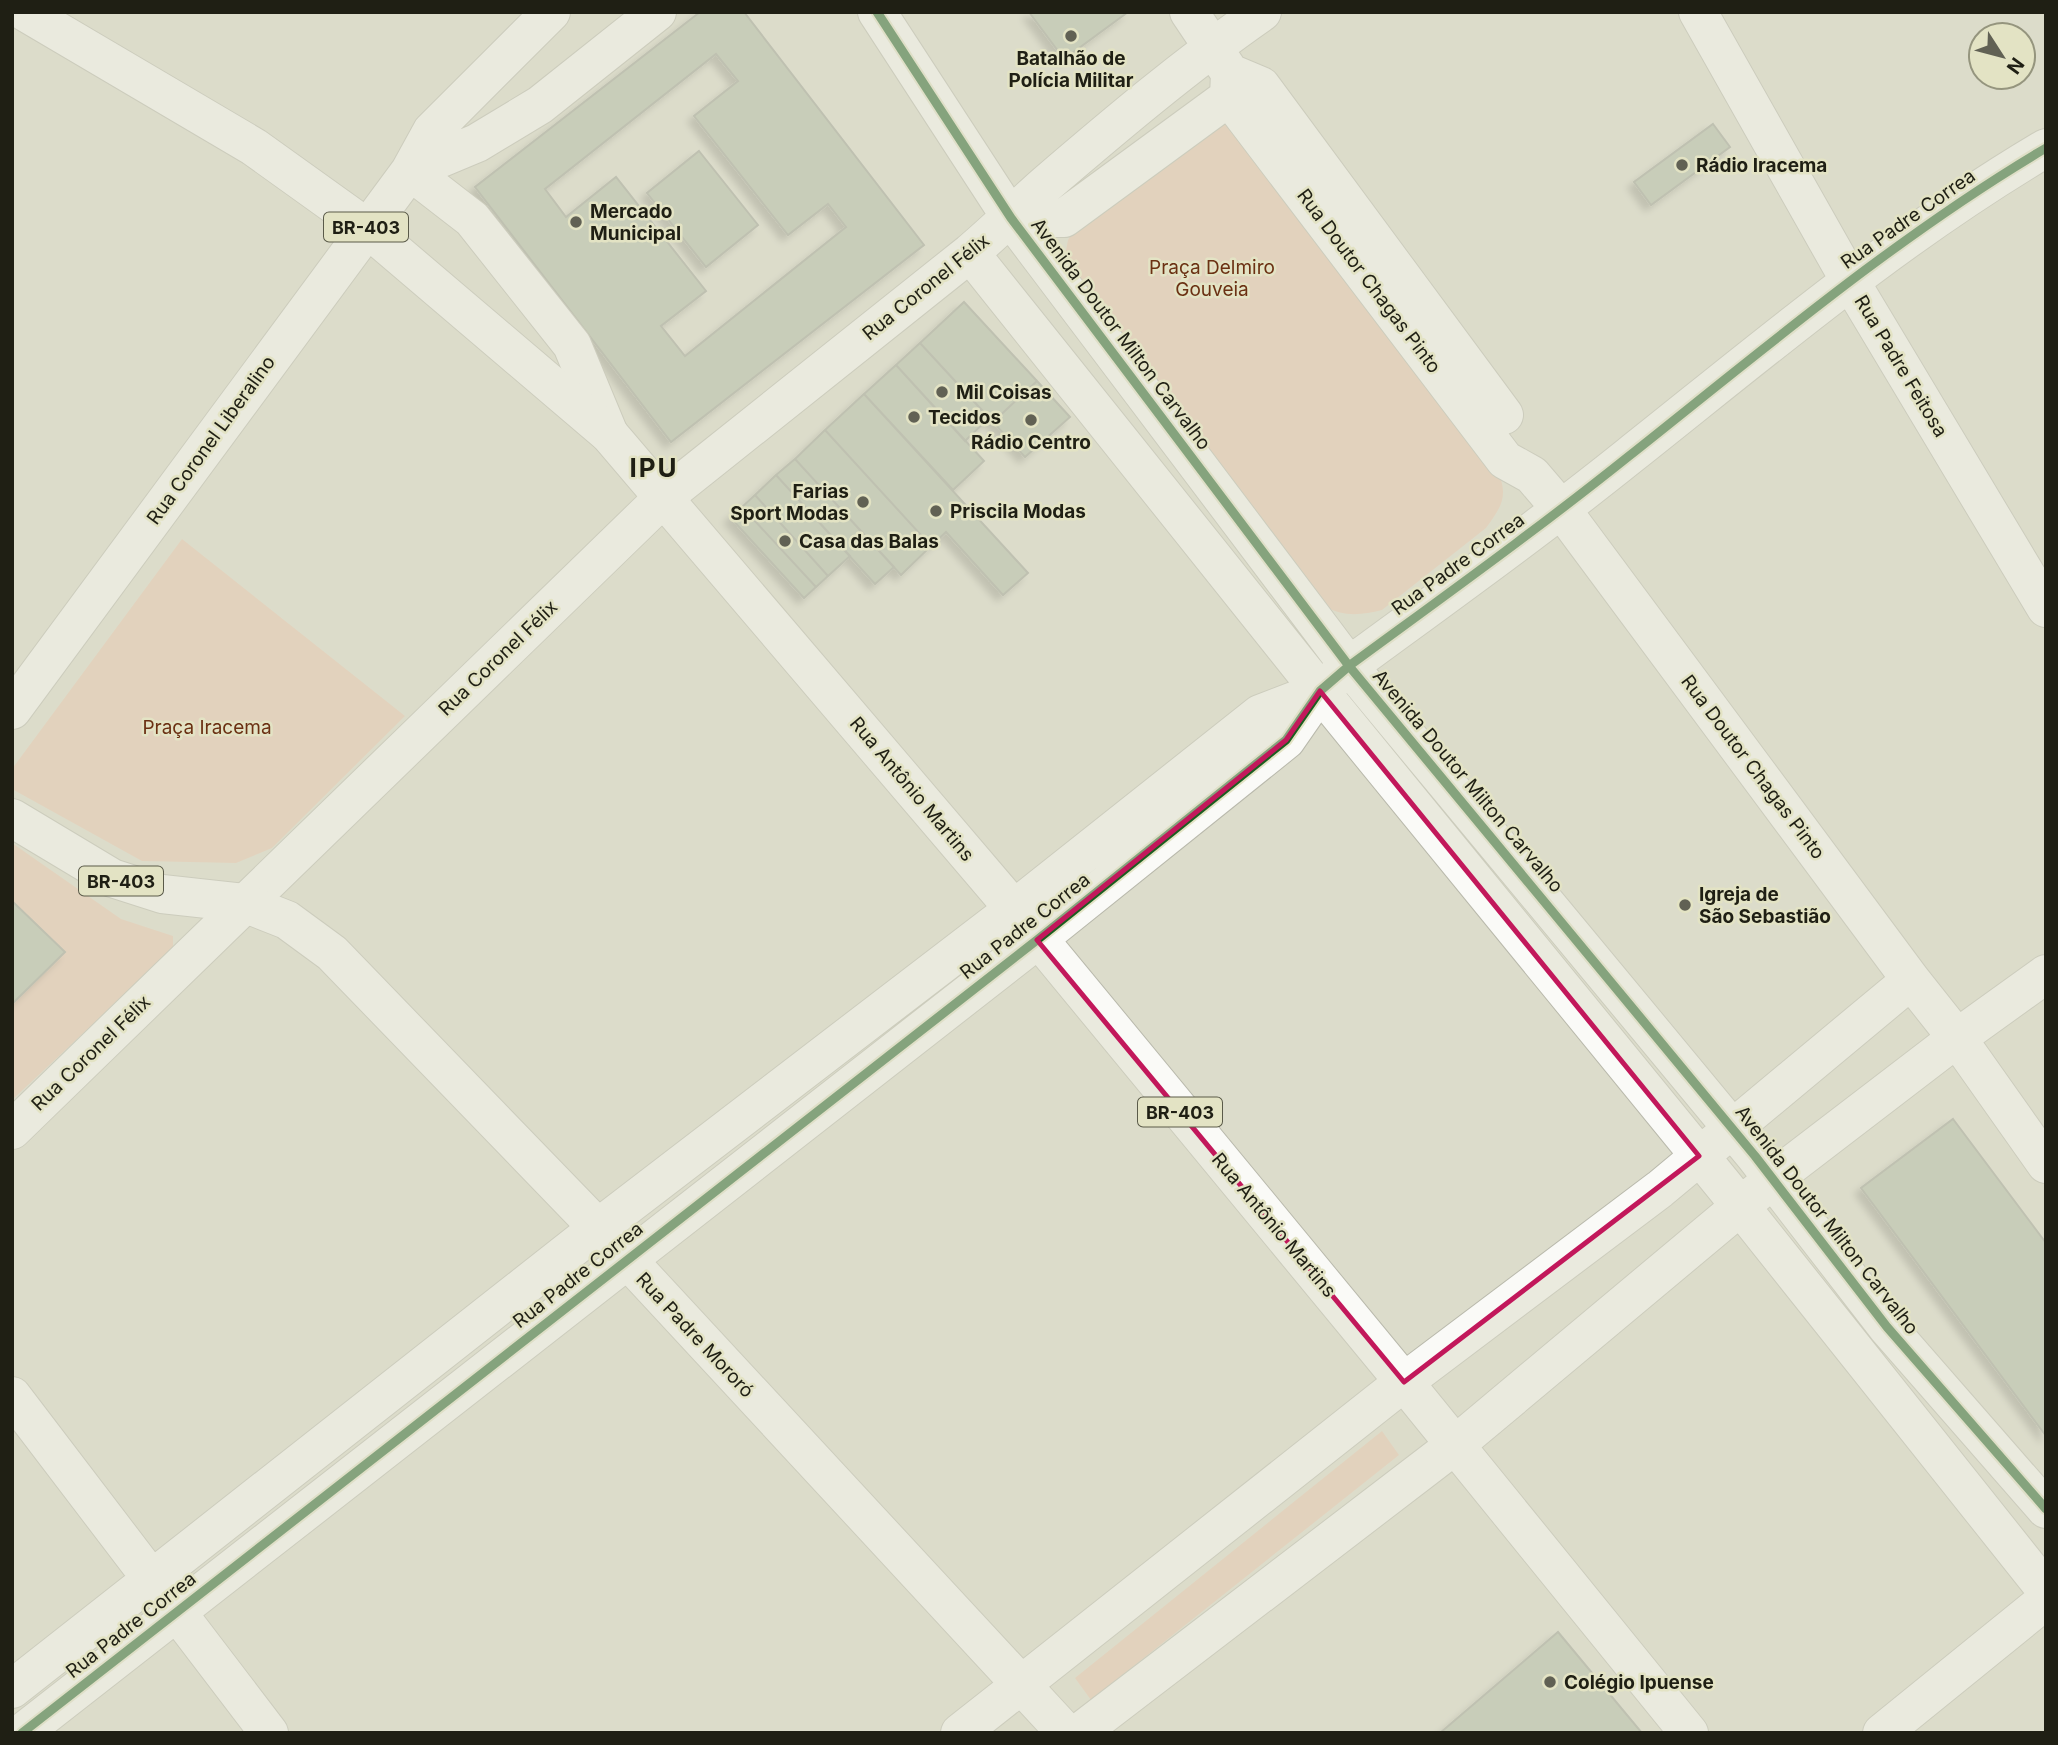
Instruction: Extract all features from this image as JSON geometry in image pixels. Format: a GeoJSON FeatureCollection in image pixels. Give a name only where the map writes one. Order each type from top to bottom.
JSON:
{"type":"FeatureCollection","features":[{"type":"Feature","properties":{"kind":"street","name":"BR-403"},"geometry":{"type":"LineString","coordinates":[[25,12],[254,147],[367,228],[609,434],[664,497]]}},
{"type":"Feature","properties":{"kind":"street","name":"Rua Coronel Liberalino"},"geometry":{"type":"LineString","coordinates":[[12,710],[410,172],[432,131],[551,12]]}},
{"type":"Feature","properties":{"kind":"street","name":"Rua Coronel Liberalino"},"geometry":{"type":"LineString","coordinates":[[410,172],[477,143],[540,105],[657,12]]}},
{"type":"Feature","properties":{"kind":"street","name":"Avenida Doutor Milton Carvalho"},"geometry":{"type":"LineString","coordinates":[[877,12],[1011,218],[1349,666],[1732,1129],[1887,1327],[2046,1509]]}},
{"type":"Feature","properties":{"kind":"street"},"geometry":{"type":"LineString","coordinates":[[1189,12],[1224,72]]}},
{"type":"Feature","properties":{"kind":"street","name":"Rua Coronel Félix"},"geometry":{"type":"LineString","coordinates":[[1011,218],[1064,218],[1224,72],[1262,12]]}},
{"type":"Feature","properties":{"kind":"street","name":"Rua Padre Feitosa"},"geometry":{"type":"LineString","coordinates":[[1698,12],[1850,281],[2046,608]]}},
{"type":"Feature","properties":{"kind":"street","name":"Rua Coronel Félix"},"geometry":{"type":"LineString","coordinates":[[12,1130],[664,497],[970,253],[1043,187],[1224,72]]}},
{"type":"Feature","properties":{"kind":"street","name":"Rua Doutor Chagas Pinto"},"geometry":{"type":"LineString","coordinates":[[1224,72],[1261,86],[1524,442],[1532,475],[1562,510],[1957,1038],[2046,1164]]}},
{"type":"Feature","properties":{"kind":"street","name":"Rua Padre Correa"},"geometry":{"type":"LineString","coordinates":[[22,1733],[1037,940],[1286,740],[1320,691],[1349,666],[1562,510],[1850,281],[1999,176],[2046,148]]}},
{"type":"Feature","properties":{"kind":"street"},"geometry":{"type":"LineString","coordinates":[[410,172],[472,219],[572,345],[609,434]]}},
{"type":"Feature","properties":{"kind":"street"},"geometry":{"type":"LineString","coordinates":[[970,253],[2046,1590]]}},
{"type":"Feature","properties":{"kind":"street","name":"Rua Antônio Martins"},"geometry":{"type":"LineString","coordinates":[[664,497],[1014,909],[1689,1733]]}},
{"type":"Feature","properties":{"kind":"street","name":"Rua Padre Correa"},"geometry":{"type":"LineString","coordinates":[[12,1689],[598,1228],[1014,909],[1260,714],[1320,691]]}},
{"type":"Feature","properties":{"kind":"street","name":"BR-403"},"geometry":{"type":"LineString","coordinates":[[12,818],[112,877],[162,894],[244,903]]}},
{"type":"Feature","properties":{"kind":"street","name":"Rua Padre Mororó"},"geometry":{"type":"LineString","coordinates":[[244,903],[287,920],[332,953],[598,1228],[1066,1733]]}},
{"type":"Feature","properties":{"kind":"street"},"geometry":{"type":"LineString","coordinates":[[1079,1733],[1455,1445],[1773,1180],[1957,1038],[2046,974]]}},
{"type":"Feature","properties":{"kind":"street"},"geometry":{"type":"LineString","coordinates":[[960,1733],[1404,1382],[1660,1189],[1911,979]]}},
{"type":"Feature","properties":{"kind":"street"},"geometry":{"type":"LineString","coordinates":[[12,1396],[270,1733]]}},
{"type":"Feature","properties":{"kind":"street"},"geometry":{"type":"LineString","coordinates":[[1882,1733],[2046,1600]]}},
{"type":"Feature","properties":{"kind":"highlighted area"},"geometry":{"type":"Polygon","coordinates":[[[1320,691],[1699,1156],[1404,1382],[1037,940],[1286,740],[1320,691]]]}},
{"type":"Feature","properties":{"kind":"green space","name":"Praça Delmiro Gouveia"},"geometry":{"type":"Polygon","coordinates":[[[1214,122],[1233,125],[1496,468],[1500,477],[1502,499],[1497,513],[1486,528],[1382,610],[1353,614],[1326,607],[1063,266],[1068,240],[1077,223],[1214,122]]]}},
{"type":"Feature","properties":{"kind":"green space","name":"Praça Iracema"},"geometry":{"type":"Polygon","coordinates":[[[182,539],[405,716],[272,848],[236,863],[142,861],[12,789],[12,769],[182,539]]]}},
{"type":"Feature","properties":{"kind":"green space"},"geometry":{"type":"Polygon","coordinates":[[[12,843],[121,919],[173,936],[173,949],[12,1100],[12,843]]]}},
{"type":"Feature","properties":{"kind":"green space"},"geometry":{"type":"Polygon","coordinates":[[[1382,1431],[1399,1455],[1091,1700],[1075,1678],[1382,1431]]]}},
{"type":"Feature","properties":{"kind":"building","name":"Mercado Municipal"},"geometry":{"type":"Polygon","coordinates":[[[700,12],[744,12],[924,245],[671,442],[475,187],[700,12]],[[716,54],[545,189],[566,217],[616,177],[706,291],[661,326],[685,356],[846,227],[828,204],[788,235],[694,116],[738,81],[716,54]]]}},
{"type":"Feature","properties":{"kind":"building","name":"Batalhão de Polícia Militar"},"geometry":{"type":"Polygon","coordinates":[[[1029,12],[1128,12],[1064,59],[1029,12]]]}},
{"type":"Feature","properties":{"kind":"building","name":"Rádio Iracema"},"geometry":{"type":"Polygon","coordinates":[[[1713,124],[1730,147],[1651,205],[1634,182],[1713,124]]]}},
{"type":"Feature","properties":{"kind":"building","name":"Mercado Municipal"},"geometry":{"type":"Polygon","coordinates":[[[699,151],[758,225],[706,267],[647,193],[699,151]]]}},
{"type":"Feature","properties":{"kind":"building"},"geometry":{"type":"Polygon","coordinates":[[[964,302],[1037,381],[993,422],[920,343],[964,302]]]}},
{"type":"Feature","properties":{"kind":"building","name":"Mil Coisas"},"geometry":{"type":"Polygon","coordinates":[[[920,343],[989,418],[965,441],[896,365],[920,343]]]}},
{"type":"Feature","properties":{"kind":"building","name":"Tecidos"},"geometry":{"type":"Polygon","coordinates":[[[896,365],[984,461],[953,490],[864,394],[896,365]]]}},
{"type":"Feature","properties":{"kind":"building","name":"Rádio Centro"},"geometry":{"type":"Polygon","coordinates":[[[1037,381],[1070,417],[1025,457],[993,422],[1037,381]]]}},
{"type":"Feature","properties":{"kind":"building","name":"Priscila Modas"},"geometry":{"type":"Polygon","coordinates":[[[864,394],[1028,573],[1003,595],[946,532],[931,546],[825,430],[864,394]]]}},
{"type":"Feature","properties":{"kind":"building","name":"Farias Sport Modas"},"geometry":{"type":"Polygon","coordinates":[[[825,430],[931,546],[901,575],[795,459],[825,430]]]}},
{"type":"Feature","properties":{"kind":"building"},"geometry":{"type":"Polygon","coordinates":[[[795,459],[894,567],[875,584],[776,475],[795,459]]]}},
{"type":"Feature","properties":{"kind":"building"},"geometry":{"type":"Polygon","coordinates":[[[776,475],[850,556],[828,576],[755,495],[776,475]]]}},
{"type":"Feature","properties":{"kind":"building","name":"Casa das Balas"},"geometry":{"type":"Polygon","coordinates":[[[755,495],[828,576],[816,587],[742,507],[755,495]]]}},
{"type":"Feature","properties":{"kind":"building"},"geometry":{"type":"Polygon","coordinates":[[[742,507],[816,587],[804,598],[730,517],[742,507]]]}},
{"type":"Feature","properties":{"kind":"building"},"geometry":{"type":"Polygon","coordinates":[[[12,901],[65,952],[12,1004],[12,901]]]}},
{"type":"Feature","properties":{"kind":"building"},"geometry":{"type":"Polygon","coordinates":[[[1953,1119],[2046,1243],[2046,1436],[1861,1188],[1953,1119]]]}},
{"type":"Feature","properties":{"kind":"building","name":"Colégio Ipuense"},"geometry":{"type":"Polygon","coordinates":[[[1558,1632],[1642,1733],[1440,1733],[1558,1632]]]}},
{"type":"Feature","properties":{"kind":"cycle path"},"geometry":{"type":"LineString","coordinates":[[877,12],[1011,218],[1349,666],[1755,1156],[1887,1327],[2046,1509]]}},
{"type":"Feature","properties":{"kind":"cycle path"},"geometry":{"type":"LineString","coordinates":[[22,1733],[1037,940],[1286,740],[1320,691],[1349,666],[1560,510],[1884,256],[1937,218],[2046,148]]}},
{"type":"Feature","properties":{"kind":"place","name":"Batalhão de Polícia Militar"},"geometry":{"type":"Point","coordinates":[1071,36]}},
{"type":"Feature","properties":{"kind":"place","name":"Rádio Iracema"},"geometry":{"type":"Point","coordinates":[1682,165]}},
{"type":"Feature","properties":{"kind":"place","name":"Mercado Municipal"},"geometry":{"type":"Point","coordinates":[576,222]}},
{"type":"Feature","properties":{"kind":"place","name":"Mil Coisas"},"geometry":{"type":"Point","coordinates":[942,392]}},
{"type":"Feature","properties":{"kind":"place","name":"Tecidos"},"geometry":{"type":"Point","coordinates":[914,417]}},
{"type":"Feature","properties":{"kind":"place","name":"Rádio Centro"},"geometry":{"type":"Point","coordinates":[1031,420]}},
{"type":"Feature","properties":{"kind":"place","name":"Farias Sport Modas"},"geometry":{"type":"Point","coordinates":[863,502]}},
{"type":"Feature","properties":{"kind":"place","name":"Priscila Modas"},"geometry":{"type":"Point","coordinates":[936,511]}},
{"type":"Feature","properties":{"kind":"place","name":"Casa das Balas"},"geometry":{"type":"Point","coordinates":[785,541]}},
{"type":"Feature","properties":{"kind":"place","name":"Igreja de São Sebastião"},"geometry":{"type":"Point","coordinates":[1685,905]}},
{"type":"Feature","properties":{"kind":"place","name":"Colégio Ipuense"},"geometry":{"type":"Point","coordinates":[1550,1682]}},
{"type":"Feature","properties":{"kind":"district","name":"IPU"},"geometry":{"type":"Point","coordinates":[654,467]}}]}
